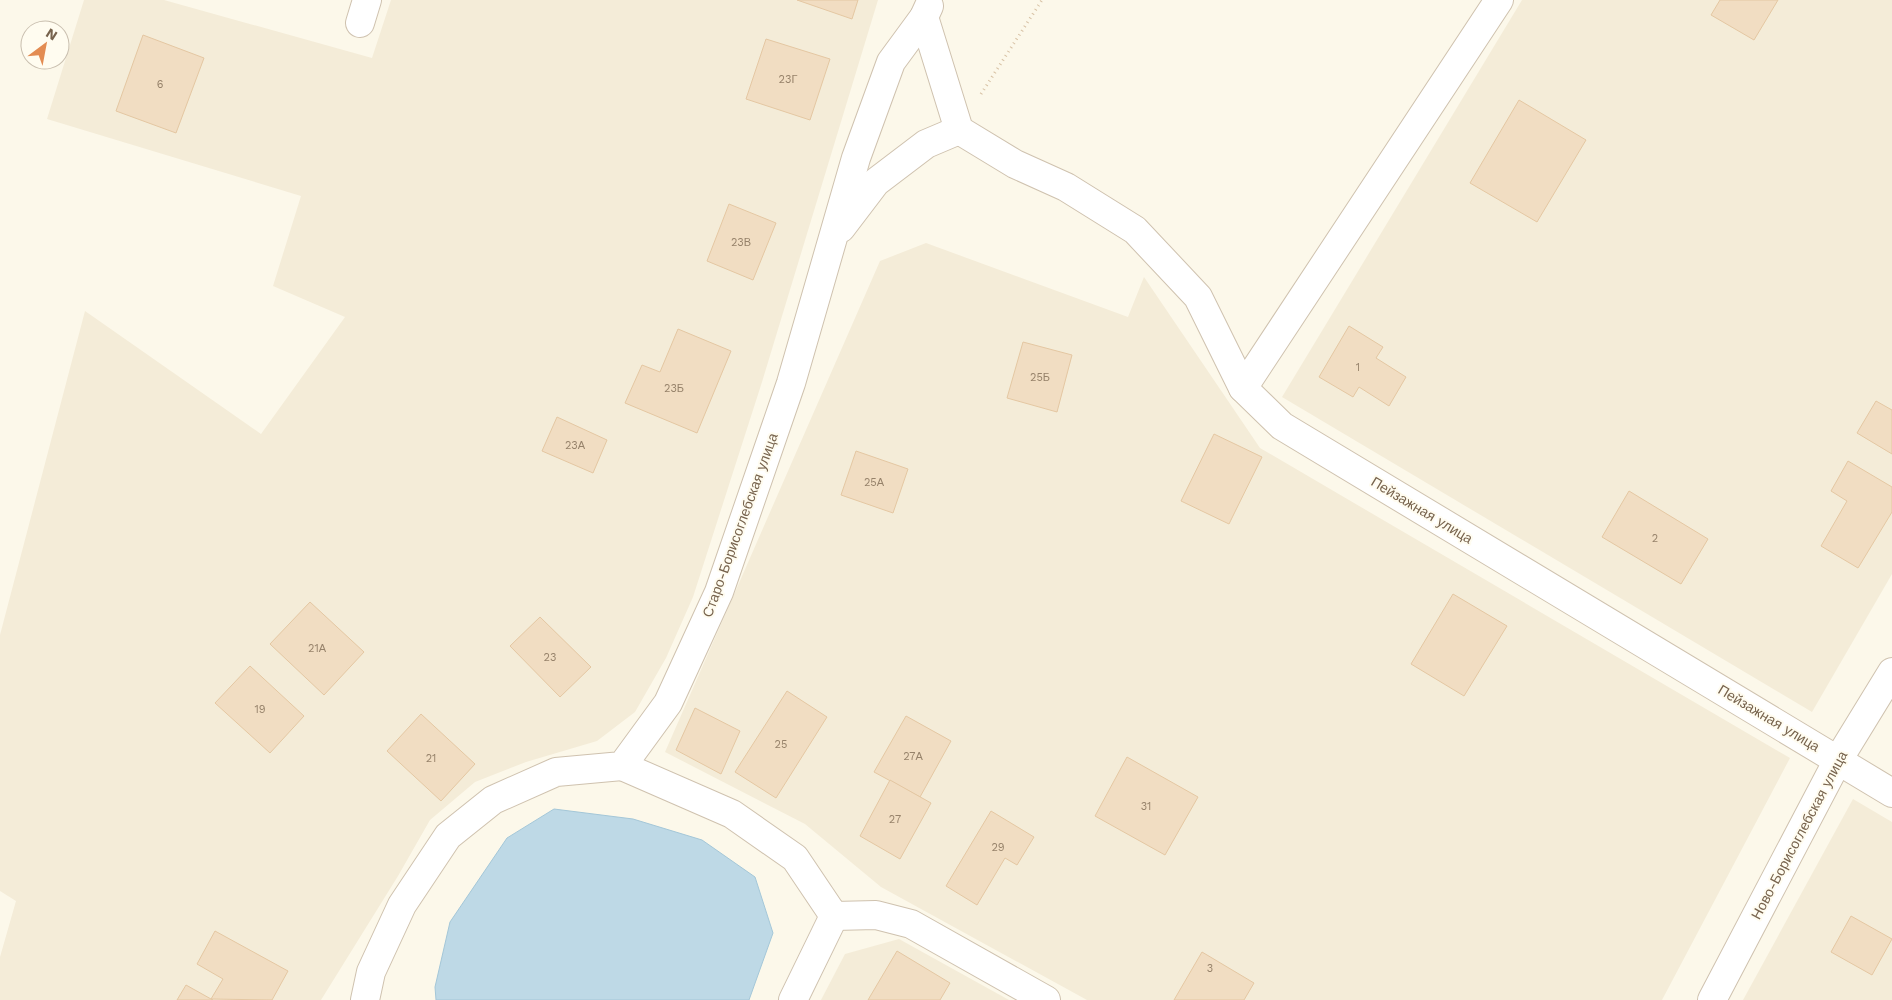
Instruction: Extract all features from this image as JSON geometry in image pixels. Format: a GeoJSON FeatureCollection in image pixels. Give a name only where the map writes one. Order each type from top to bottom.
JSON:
{"type":"FeatureCollection","features":[{"type":"Feature","properties":{"kind":"street"},"geometry":{"type":"LineString","coordinates":[[1243,388],[1499,0]]}},
{"type":"Feature","properties":{"kind":"street"},"geometry":{"type":"LineString","coordinates":[[831,241],[876,182],[926,144],[959,130],[928,8]]}},
{"type":"Feature","properties":{"kind":"street","name":"Старо-Борисоглебская улица"},"geometry":{"type":"LineString","coordinates":[[622,766],[668,703],[719,592],[790,383],[856,158],[891,62],[928,8]]}},
{"type":"Feature","properties":{"kind":"street","name":"Пейзажная улица"},"geometry":{"type":"LineString","coordinates":[[959,130],[1015,164],[1066,187],[1135,230],[1198,297],[1243,388],[1282,426],[1892,793]]}},
{"type":"Feature","properties":{"kind":"street","name":"Ново-Борисоглебская улица"},"geometry":{"type":"LineString","coordinates":[[1712,1000],[1838,760],[1892,672]]}},
{"type":"Feature","properties":{"kind":"street"},"geometry":{"type":"LineString","coordinates":[[365,1000],[371,972],[402,905],[448,836],[493,800],[556,772],[622,766],[732,814],[795,858],[834,916]]}},
{"type":"Feature","properties":{"kind":"street"},"geometry":{"type":"LineString","coordinates":[[834,916],[876,915],[911,924],[1046,1000]]}},
{"type":"Feature","properties":{"kind":"street"},"geometry":{"type":"LineString","coordinates":[[793,1000],[834,916]]}},
{"type":"Feature","properties":{"kind":"path"},"geometry":{"type":"LineString","coordinates":[[959,130],[1042,0]]}},
{"type":"Feature","properties":{"kind":"shaded area"},"geometry":{"type":"Polygon","coordinates":[[[84,0],[164,0],[372,58],[391,0],[878,0],[762,382],[693,597],[666,658],[635,712],[597,741],[526,762],[475,782],[430,820],[398,876],[321,1000],[0,1000],[0,957],[16,901],[0,891],[0,635],[85,311],[261,434],[345,317],[273,286],[301,196],[47,119],[62,70],[70,70],[70,45],[84,0]]]}},
{"type":"Feature","properties":{"kind":"shaded area"},"geometry":{"type":"Polygon","coordinates":[[[1522,0],[1892,0],[1892,574],[1812,712],[1282,397],[1522,0]]]}},
{"type":"Feature","properties":{"kind":"shaded area"},"geometry":{"type":"Polygon","coordinates":[[[926,243],[1128,317],[1144,277],[1260,448],[1790,758],[1662,1000],[1087,1000],[881,887],[805,824],[665,752],[880,261],[926,243]]]}},
{"type":"Feature","properties":{"kind":"shaded area"},"geometry":{"type":"Polygon","coordinates":[[[1853,799],[1892,822],[1892,1000],[1743,1000],[1853,799]]]}},
{"type":"Feature","properties":{"kind":"shaded area"},"geometry":{"type":"Polygon","coordinates":[[[899,939],[1009,1000],[821,1000],[845,954],[899,939]]]}},
{"type":"Feature","properties":{"kind":"water"},"geometry":{"type":"Polygon","coordinates":[[[554,809],[633,819],[702,840],[755,877],[773,933],[749,1000],[436,1000],[435,987],[450,922],[507,838],[554,809]]]}},
{"type":"Feature","properties":{"kind":"building"},"geometry":{"type":"Polygon","coordinates":[[[797,0],[858,0],[852,19],[797,0]]]}},
{"type":"Feature","properties":{"kind":"building"},"geometry":{"type":"Polygon","coordinates":[[[1720,0],[1778,0],[1754,40],[1711,15],[1720,0]]]}},
{"type":"Feature","properties":{"kind":"building"},"geometry":{"type":"Polygon","coordinates":[[[143,35],[204,58],[176,133],[116,111],[143,35]]]}},
{"type":"Feature","properties":{"kind":"building"},"geometry":{"type":"Polygon","coordinates":[[[766,39],[830,59],[810,120],[746,99],[766,39]]]}},
{"type":"Feature","properties":{"kind":"building"},"geometry":{"type":"Polygon","coordinates":[[[1519,100],[1586,140],[1537,222],[1470,183],[1519,100]]]}},
{"type":"Feature","properties":{"kind":"building"},"geometry":{"type":"Polygon","coordinates":[[[729,204],[776,223],[753,280],[707,261],[729,204]]]}},
{"type":"Feature","properties":{"kind":"building"},"geometry":{"type":"Polygon","coordinates":[[[1349,326],[1383,347],[1376,358],[1406,377],[1389,406],[1359,387],[1353,397],[1319,377],[1349,326]]]}},
{"type":"Feature","properties":{"kind":"building"},"geometry":{"type":"Polygon","coordinates":[[[678,329],[731,351],[697,433],[625,403],[642,365],[660,372],[678,329]]]}},
{"type":"Feature","properties":{"kind":"building"},"geometry":{"type":"Polygon","coordinates":[[[1023,342],[1072,355],[1057,412],[1007,398],[1023,342]]]}},
{"type":"Feature","properties":{"kind":"building"},"geometry":{"type":"Polygon","coordinates":[[[1876,401],[1892,410],[1892,454],[1857,433],[1876,401]]]}},
{"type":"Feature","properties":{"kind":"building"},"geometry":{"type":"Polygon","coordinates":[[[557,417],[607,440],[593,473],[542,451],[557,417]]]}},
{"type":"Feature","properties":{"kind":"building"},"geometry":{"type":"Polygon","coordinates":[[[1214,434],[1262,457],[1229,524],[1181,501],[1214,434]]]}},
{"type":"Feature","properties":{"kind":"building"},"geometry":{"type":"Polygon","coordinates":[[[856,451],[908,469],[893,513],[841,495],[856,451]]]}},
{"type":"Feature","properties":{"kind":"building"},"geometry":{"type":"Polygon","coordinates":[[[1848,461],[1892,487],[1892,512],[1858,568],[1821,546],[1847,501],[1831,491],[1848,461]]]}},
{"type":"Feature","properties":{"kind":"building"},"geometry":{"type":"Polygon","coordinates":[[[1629,491],[1708,539],[1681,584],[1602,537],[1629,491]]]}},
{"type":"Feature","properties":{"kind":"building"},"geometry":{"type":"Polygon","coordinates":[[[1453,594],[1507,626],[1464,696],[1411,664],[1453,594]]]}},
{"type":"Feature","properties":{"kind":"building"},"geometry":{"type":"Polygon","coordinates":[[[310,602],[364,652],[324,695],[270,644],[310,602]]]}},
{"type":"Feature","properties":{"kind":"building"},"geometry":{"type":"Polygon","coordinates":[[[540,617],[591,667],[560,697],[510,646],[540,617]]]}},
{"type":"Feature","properties":{"kind":"building"},"geometry":{"type":"Polygon","coordinates":[[[250,666],[304,716],[270,753],[215,703],[250,666]]]}},
{"type":"Feature","properties":{"kind":"building"},"geometry":{"type":"Polygon","coordinates":[[[787,691],[827,717],[776,798],[735,772],[787,691]]]}},
{"type":"Feature","properties":{"kind":"building"},"geometry":{"type":"Polygon","coordinates":[[[695,708],[740,731],[721,774],[676,750],[695,708]]]}},
{"type":"Feature","properties":{"kind":"building"},"geometry":{"type":"Polygon","coordinates":[[[421,714],[475,764],[441,801],[387,751],[421,714]]]}},
{"type":"Feature","properties":{"kind":"building"},"geometry":{"type":"Polygon","coordinates":[[[906,716],[951,741],[920,797],[874,772],[906,716]]]}},
{"type":"Feature","properties":{"kind":"building"},"geometry":{"type":"Polygon","coordinates":[[[1127,757],[1198,797],[1165,855],[1095,816],[1127,757]]]}},
{"type":"Feature","properties":{"kind":"building"},"geometry":{"type":"Polygon","coordinates":[[[890,780],[931,803],[900,859],[860,836],[890,780]]]}},
{"type":"Feature","properties":{"kind":"building"},"geometry":{"type":"Polygon","coordinates":[[[991,811],[1034,837],[1017,865],[1005,858],[977,905],[946,886],[991,811]]]}},
{"type":"Feature","properties":{"kind":"building"},"geometry":{"type":"Polygon","coordinates":[[[1851,916],[1892,939],[1872,975],[1831,952],[1851,916]]]}},
{"type":"Feature","properties":{"kind":"building"},"geometry":{"type":"Polygon","coordinates":[[[215,931],[288,971],[272,1000],[211,999],[223,979],[197,964],[215,931]]]}},
{"type":"Feature","properties":{"kind":"building"},"geometry":{"type":"Polygon","coordinates":[[[897,951],[950,983],[940,1000],[868,1000],[897,951]]]}},
{"type":"Feature","properties":{"kind":"building"},"geometry":{"type":"Polygon","coordinates":[[[1202,952],[1254,983],[1244,1000],[1174,1000],[1202,952]]]}},
{"type":"Feature","properties":{"kind":"building"},"geometry":{"type":"Polygon","coordinates":[[[186,985],[211,999],[213,1000],[177,1000],[186,985]]]}}]}
